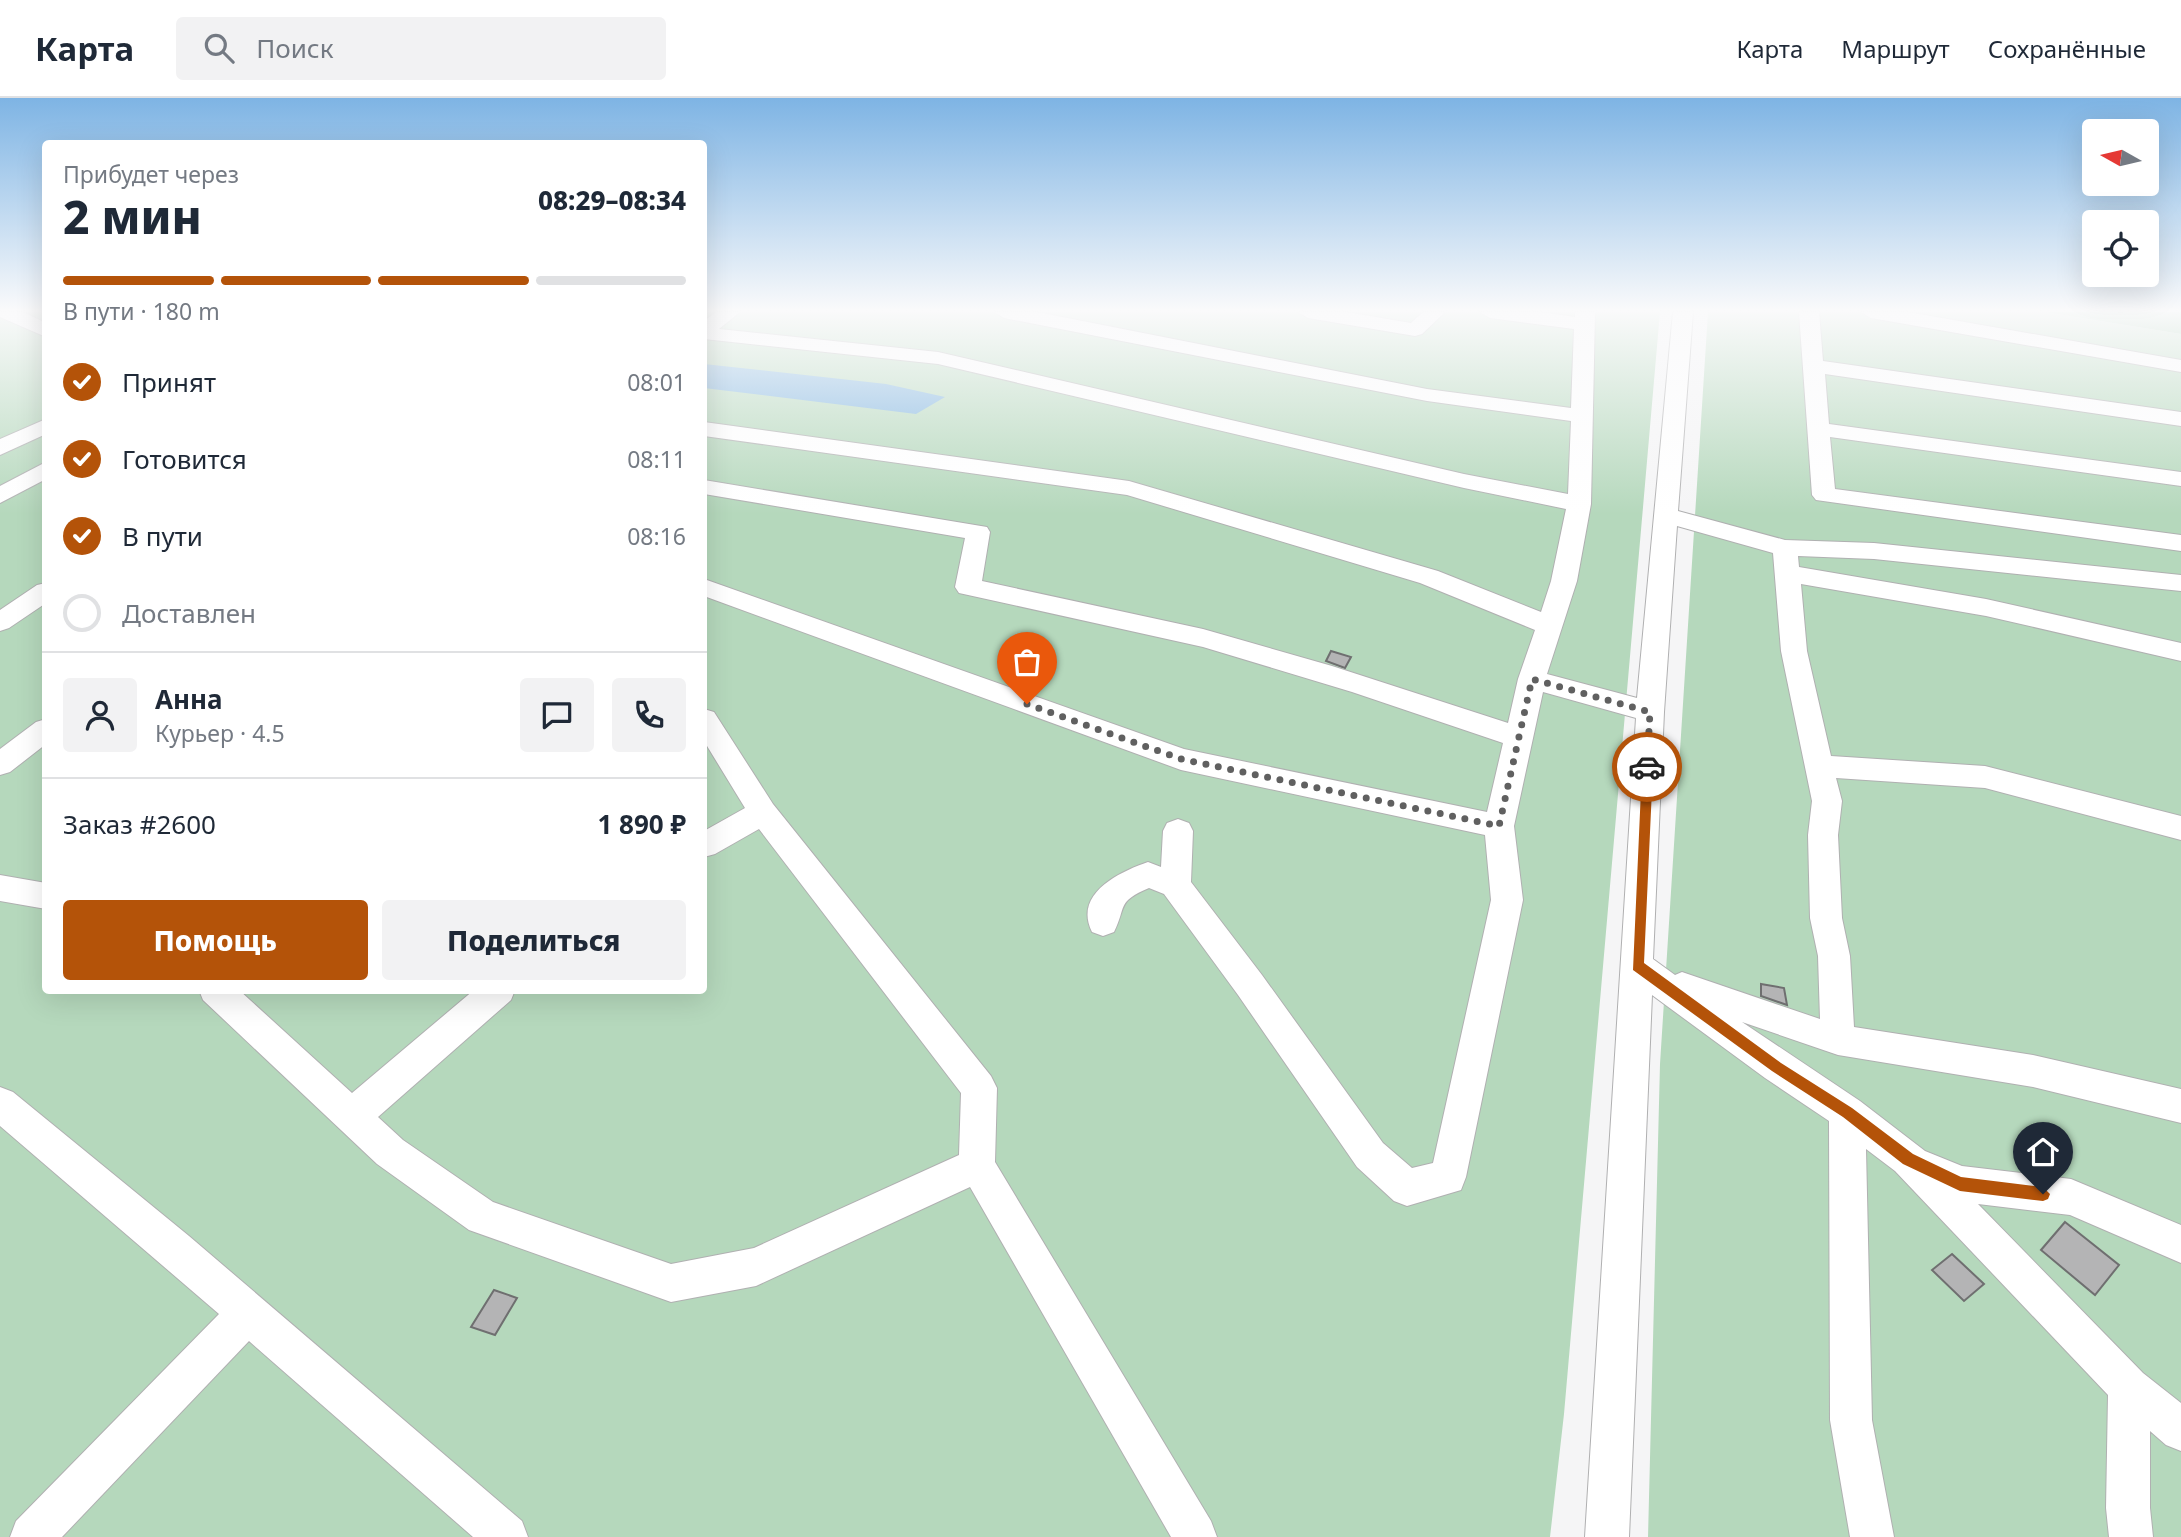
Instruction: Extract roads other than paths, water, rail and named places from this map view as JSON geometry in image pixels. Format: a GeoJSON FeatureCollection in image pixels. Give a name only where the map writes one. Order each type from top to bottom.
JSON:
{"type":"FeatureCollection","features":[{"type":"Feature","properties":{"kind":"street"},"geometry":{"type":"LineString","coordinates":[[1028,379],[1464,481],[1579,504]]}},
{"type":"Feature","properties":{"kind":"street"},"geometry":{"type":"LineString","coordinates":[[1346,379],[1427,395],[1583,416]]}},
{"type":"Feature","properties":{"kind":"street"},"geometry":{"type":"LineString","coordinates":[[1103,923],[1105,904],[1119,887],[1148,875],[1175,885],[1250,985],[1370,1155],[1407,1188],[1448,1177],[1507,900],[1499,826],[1532,679],[1564,581],[1579,504],[1584,379]]}},
{"type":"Feature","properties":{"kind":"street"},"geometry":{"type":"LineString","coordinates":[[1607,1537],[1647,972],[1650,712],[1677,379]]}},
{"type":"Feature","properties":{"kind":"street"},"geometry":{"type":"LineString","coordinates":[[1814,379],[1824,495],[2181,543]]}},
{"type":"Feature","properties":{"kind":"street"},"geometry":{"type":"LineString","coordinates":[[1904,379],[2181,419]]}},
{"type":"Feature","properties":{"kind":"street"},"geometry":{"type":"LineString","coordinates":[[0,448],[42,427]]}},
{"type":"Feature","properties":{"kind":"street"},"geometry":{"type":"LineString","coordinates":[[707,429],[1129,488],[1429,577],[1550,625]]}},
{"type":"Feature","properties":{"kind":"street"},"geometry":{"type":"LineString","coordinates":[[1818,429],[2181,479]]}},
{"type":"Feature","properties":{"kind":"street"},"geometry":{"type":"LineString","coordinates":[[0,496],[42,471]]}},
{"type":"Feature","properties":{"kind":"street"},"geometry":{"type":"LineString","coordinates":[[707,487],[978,532],[968,587],[1114,616],[1205,639],[1418,703],[1519,737]]}},
{"type":"Feature","properties":{"kind":"street"},"geometry":{"type":"LineString","coordinates":[[1666,515],[1786,561],[1863,584],[2024,615],[2181,652]]}},
{"type":"Feature","properties":{"kind":"street"},"geometry":{"type":"LineString","coordinates":[[1786,561],[1874,551],[2181,583]]}},
{"type":"Feature","properties":{"kind":"street"},"geometry":{"type":"LineString","coordinates":[[1786,561],[1794,651],[1827,801],[1823,835],[1826,918],[1833,956],[1838,1040]]}},
{"type":"Feature","properties":{"kind":"street"},"geometry":{"type":"LineString","coordinates":[[707,588],[1181,759],[1499,826]]}},
{"type":"Feature","properties":{"kind":"street"},"geometry":{"type":"LineString","coordinates":[[0,622],[42,594]]}},
{"type":"Feature","properties":{"kind":"street"},"geometry":{"type":"LineString","coordinates":[[1532,679],[1650,712]]}},
{"type":"Feature","properties":{"kind":"street"},"geometry":{"type":"LineString","coordinates":[[707,724],[763,812],[979,1088],[977,1165],[1195,1537]]}},
{"type":"Feature","properties":{"kind":"street"},"geometry":{"type":"LineString","coordinates":[[0,764],[42,732]]}},
{"type":"Feature","properties":{"kind":"street"},"geometry":{"type":"LineString","coordinates":[[1819,766],[1985,777],[2181,828]]}},
{"type":"Feature","properties":{"kind":"street"},"geometry":{"type":"LineString","coordinates":[[707,843],[763,812]]}},
{"type":"Feature","properties":{"kind":"street"},"geometry":{"type":"LineString","coordinates":[[1175,885],[1178,831]]}},
{"type":"Feature","properties":{"kind":"street"},"geometry":{"type":"LineString","coordinates":[[0,888],[42,895]]}},
{"type":"Feature","properties":{"kind":"street"},"geometry":{"type":"LineString","coordinates":[[1647,972],[1838,1040],[2033,1071],[2181,1106]]}},
{"type":"Feature","properties":{"kind":"street"},"geometry":{"type":"LineString","coordinates":[[1647,972],[1908,1159],[2129,1387],[2181,1430]]}},
{"type":"Feature","properties":{"kind":"street"},"geometry":{"type":"LineString","coordinates":[[219,994],[390,1152],[482,1217],[671,1283],[756,1267],[977,1165]]}},
{"type":"Feature","properties":{"kind":"street"},"geometry":{"type":"LineString","coordinates":[[352,1116],[494,994]]}},
{"type":"Feature","properties":{"kind":"street"},"geometry":{"type":"LineString","coordinates":[[0,1104],[248,1313],[506,1537]]}},
{"type":"Feature","properties":{"kind":"street"},"geometry":{"type":"LineString","coordinates":[[1847,1113],[1851,1420],[1872,1537]]}},
{"type":"Feature","properties":{"kind":"street"},"geometry":{"type":"LineString","coordinates":[[1908,1159],[1960,1184],[2071,1197],[2181,1244]]}},
{"type":"Feature","properties":{"kind":"street"},"geometry":{"type":"LineString","coordinates":[[32,1537],[248,1313]]}},
{"type":"Feature","properties":{"kind":"street"},"geometry":{"type":"LineString","coordinates":[[2129,1387],[2128,1508],[2131,1537]]}},
{"type":"Feature","properties":{"kind":"water"},"geometry":{"type":"Polygon","coordinates":[[[707,379],[842,379],[886,384],[945,397],[916,414],[707,388],[707,379]]]}}]}
